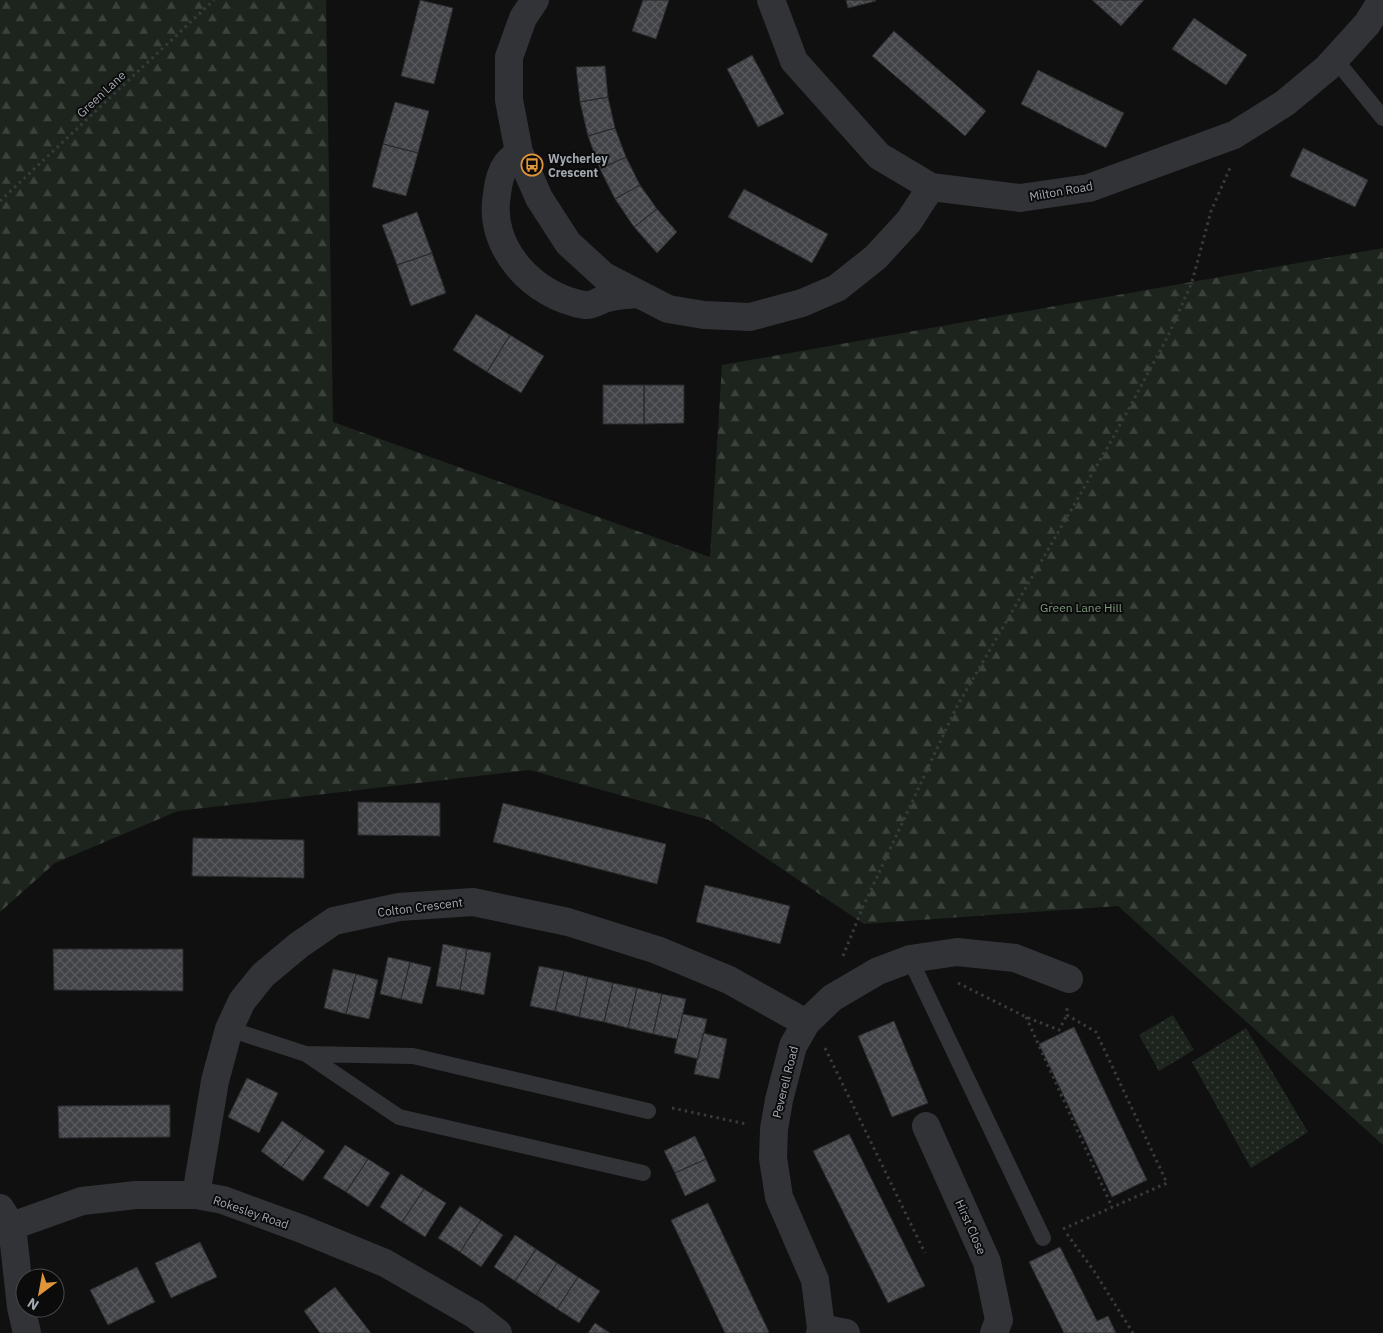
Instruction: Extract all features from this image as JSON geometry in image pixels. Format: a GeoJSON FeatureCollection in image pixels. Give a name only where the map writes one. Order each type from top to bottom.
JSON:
{"type":"FeatureCollection","features":[{"type":"Feature","properties":{"kind":"street","name":"Milton Road"},"geometry":{"type":"LineString","coordinates":[[770,0],[794,61],[879,156],[931,187],[1020,198],[1089,188],[1234,135],[1285,103],[1327,68],[1367,24],[1382,0]]}},
{"type":"Feature","properties":{"kind":"street"},"geometry":{"type":"LineString","coordinates":[[532,4],[523,18],[508,57],[509,100],[519,152],[539,198],[568,243],[604,276],[668,309],[704,315],[750,317],[802,303],[837,288],[876,257],[910,221],[931,187]]}},
{"type":"Feature","properties":{"kind":"street"},"geometry":{"type":"LineString","coordinates":[[519,152],[506,165],[499,182],[496,200],[496,218],[500,236],[507,253],[518,268],[533,282],[550,292],[570,301],[588,305],[609,298],[638,294]]}},
{"type":"Feature","properties":{"kind":"street","name":"Colton Crescent"},"geometry":{"type":"LineString","coordinates":[[196,1195],[215,1081],[229,1029],[242,1001],[263,975],[299,945],[334,921],[399,907],[474,902],[568,922],[657,950],[729,980],[809,1020]]}},
{"type":"Feature","properties":{"kind":"street","name":"Peverell Road"},"geometry":{"type":"LineString","coordinates":[[829,1331],[815,1280],[779,1197],[773,1158],[774,1129],[779,1100],[793,1046],[809,1020],[832,998],[878,971],[910,959],[956,952],[1015,958],[1068,979]]}},
{"type":"Feature","properties":{"kind":"street","name":"Hirst Close"},"geometry":{"type":"LineString","coordinates":[[926,1126],[987,1262],[999,1320],[994,1333]]}},
{"type":"Feature","properties":{"kind":"street","name":"Rokesley Road"},"geometry":{"type":"LineString","coordinates":[[6,1217],[82,1201],[136,1195],[196,1195],[223,1200],[386,1263],[469,1324],[498,1333]]}},
{"type":"Feature","properties":{"kind":"street"},"geometry":{"type":"LineString","coordinates":[[6,1217],[27,1333]]}},
{"type":"Feature","properties":{"kind":"lane"},"geometry":{"type":"LineString","coordinates":[[1335,59],[1383,118]]}},
{"type":"Feature","properties":{"kind":"lane"},"geometry":{"type":"LineString","coordinates":[[910,959],[1043,1238]]}},
{"type":"Feature","properties":{"kind":"lane"},"geometry":{"type":"LineString","coordinates":[[229,1029],[306,1054],[400,1117],[643,1173]]}},
{"type":"Feature","properties":{"kind":"lane"},"geometry":{"type":"LineString","coordinates":[[306,1054],[413,1056],[648,1111]]}},
{"type":"Feature","properties":{"kind":"path","name":"Green Lane"},"geometry":{"type":"LineString","coordinates":[[0,201],[214,0]]}},
{"type":"Feature","properties":{"kind":"path"},"geometry":{"type":"LineString","coordinates":[[832,998],[843,956],[862,910],[956,708],[1114,436],[1168,336],[1192,282],[1211,211],[1231,165],[1234,135]]}},
{"type":"Feature","properties":{"kind":"path"},"geometry":{"type":"LineString","coordinates":[[954,981],[1026,1017],[1060,1030],[1067,1015],[1068,979]]}},
{"type":"Feature","properties":{"kind":"path"},"geometry":{"type":"LineString","coordinates":[[1043,1238],[1167,1183],[1096,1032],[1067,1015]]}},
{"type":"Feature","properties":{"kind":"path"},"geometry":{"type":"LineString","coordinates":[[1026,1017],[1112,1207]]}},
{"type":"Feature","properties":{"kind":"path"},"geometry":{"type":"LineString","coordinates":[[809,1020],[925,1253]]}},
{"type":"Feature","properties":{"kind":"path"},"geometry":{"type":"LineString","coordinates":[[648,1111],[660,1106],[774,1129]]}},
{"type":"Feature","properties":{"kind":"path"},"geometry":{"type":"LineString","coordinates":[[1063,1229],[1094,1271],[1133,1333]]}},
{"type":"Feature","properties":{"kind":"green space","name":"Green Lane Hill"},"geometry":{"type":"Polygon","coordinates":[[[0,0],[326,0],[333,422],[710,557],[722,365],[1383,248],[1383,1145],[1118,906],[864,924],[709,820],[530,770],[178,811],[55,863],[0,912],[0,0]]]}},
{"type":"Feature","properties":{"kind":"green space"},"geometry":{"type":"Polygon","coordinates":[[[1173,1015],[1194,1050],[1159,1071],[1139,1035],[1173,1015]]]}},
{"type":"Feature","properties":{"kind":"green space"},"geometry":{"type":"Polygon","coordinates":[[[1246,1028],[1308,1132],[1251,1168],[1192,1062],[1246,1028]]]}},
{"type":"Feature","properties":{"kind":"building"},"geometry":{"type":"Polygon","coordinates":[[[420,0],[453,8],[434,84],[401,76],[420,0]]]}},
{"type":"Feature","properties":{"kind":"building"},"geometry":{"type":"Polygon","coordinates":[[[643,0],[669,0],[656,39],[632,31],[643,0]]]}},
{"type":"Feature","properties":{"kind":"building"},"geometry":{"type":"Polygon","coordinates":[[[846,0],[876,0],[876,1],[848,8],[846,0]]]}},
{"type":"Feature","properties":{"kind":"building"},"geometry":{"type":"Polygon","coordinates":[[[1092,0],[1144,0],[1121,26],[1092,0]]]}},
{"type":"Feature","properties":{"kind":"building"},"geometry":{"type":"Polygon","coordinates":[[[1194,18],[1247,55],[1226,85],[1172,49],[1194,18]]]}},
{"type":"Feature","properties":{"kind":"building"},"geometry":{"type":"Polygon","coordinates":[[[894,31],[986,111],[965,136],[872,56],[894,31]]]}},
{"type":"Feature","properties":{"kind":"building"},"geometry":{"type":"Polygon","coordinates":[[[752,55],[784,114],[758,127],[727,69],[752,55]]]}},
{"type":"Feature","properties":{"kind":"building"},"geometry":{"type":"Polygon","coordinates":[[[605,66],[608,97],[580,102],[576,67],[605,66]]]}},
{"type":"Feature","properties":{"kind":"building"},"geometry":{"type":"Polygon","coordinates":[[[1038,70],[1124,113],[1106,148],[1021,104],[1038,70]]]}},
{"type":"Feature","properties":{"kind":"building"},"geometry":{"type":"Polygon","coordinates":[[[608,97],[615,128],[588,136],[580,102],[608,97]]]}},
{"type":"Feature","properties":{"kind":"building"},"geometry":{"type":"Polygon","coordinates":[[[395,102],[429,111],[418,153],[383,144],[395,102]]]}},
{"type":"Feature","properties":{"kind":"building"},"geometry":{"type":"Polygon","coordinates":[[[615,128],[626,157],[600,169],[588,136],[615,128]]]}},
{"type":"Feature","properties":{"kind":"building"},"geometry":{"type":"Polygon","coordinates":[[[383,144],[418,153],[406,196],[372,187],[383,144]]]}},
{"type":"Feature","properties":{"kind":"building"},"geometry":{"type":"Polygon","coordinates":[[[1303,148],[1368,180],[1355,207],[1290,176],[1303,148]]]}},
{"type":"Feature","properties":{"kind":"building"},"geometry":{"type":"Polygon","coordinates":[[[626,157],[640,185],[615,199],[600,169],[626,157]]]}},
{"type":"Feature","properties":{"kind":"building"},"geometry":{"type":"Polygon","coordinates":[[[640,185],[657,209],[634,227],[615,199],[640,185]]]}},
{"type":"Feature","properties":{"kind":"building"},"geometry":{"type":"Polygon","coordinates":[[[744,189],[828,234],[812,263],[728,217],[744,189]]]}},
{"type":"Feature","properties":{"kind":"building"},"geometry":{"type":"Polygon","coordinates":[[[657,209],[677,232],[657,253],[634,227],[657,209]]]}},
{"type":"Feature","properties":{"kind":"building"},"geometry":{"type":"Polygon","coordinates":[[[417,212],[432,253],[397,265],[382,225],[417,212]]]}},
{"type":"Feature","properties":{"kind":"building"},"geometry":{"type":"Polygon","coordinates":[[[432,253],[446,293],[411,306],[397,265],[432,253]]]}},
{"type":"Feature","properties":{"kind":"building"},"geometry":{"type":"Polygon","coordinates":[[[476,314],[510,335],[487,372],[453,350],[476,314]]]}},
{"type":"Feature","properties":{"kind":"building"},"geometry":{"type":"Polygon","coordinates":[[[510,335],[544,356],[521,393],[487,372],[510,335]]]}},
{"type":"Feature","properties":{"kind":"building"},"geometry":{"type":"Polygon","coordinates":[[[603,385],[644,385],[644,424],[603,424],[603,385]]]}},
{"type":"Feature","properties":{"kind":"building"},"geometry":{"type":"Polygon","coordinates":[[[644,385],[684,385],[684,423],[644,424],[644,385]]]}},
{"type":"Feature","properties":{"kind":"building"},"geometry":{"type":"Polygon","coordinates":[[[358,802],[440,803],[440,836],[358,835],[358,802]]]}},
{"type":"Feature","properties":{"kind":"building"},"geometry":{"type":"Polygon","coordinates":[[[503,803],[666,844],[657,884],[493,842],[503,803]]]}},
{"type":"Feature","properties":{"kind":"building"},"geometry":{"type":"Polygon","coordinates":[[[193,838],[304,840],[304,878],[192,876],[193,838]]]}},
{"type":"Feature","properties":{"kind":"building"},"geometry":{"type":"Polygon","coordinates":[[[705,885],[790,906],[780,944],[696,922],[705,885]]]}},
{"type":"Feature","properties":{"kind":"building"},"geometry":{"type":"Polygon","coordinates":[[[443,944],[467,949],[460,990],[436,986],[443,944]]]}},
{"type":"Feature","properties":{"kind":"building"},"geometry":{"type":"Polygon","coordinates":[[[53,949],[183,949],[183,991],[54,990],[53,949]]]}},
{"type":"Feature","properties":{"kind":"building"},"geometry":{"type":"Polygon","coordinates":[[[467,949],[491,953],[484,995],[460,990],[467,949]]]}},
{"type":"Feature","properties":{"kind":"building"},"geometry":{"type":"Polygon","coordinates":[[[388,957],[410,962],[401,999],[380,994],[388,957]]]}},
{"type":"Feature","properties":{"kind":"building"},"geometry":{"type":"Polygon","coordinates":[[[410,962],[431,967],[422,1004],[401,999],[410,962]]]}},
{"type":"Feature","properties":{"kind":"building"},"geometry":{"type":"Polygon","coordinates":[[[539,966],[564,971],[555,1011],[530,1006],[539,966]]]}},
{"type":"Feature","properties":{"kind":"building"},"geometry":{"type":"Polygon","coordinates":[[[333,969],[356,974],[346,1014],[324,1008],[333,969]]]}},
{"type":"Feature","properties":{"kind":"building"},"geometry":{"type":"Polygon","coordinates":[[[564,971],[588,977],[579,1017],[555,1011],[564,971]]]}},
{"type":"Feature","properties":{"kind":"building"},"geometry":{"type":"Polygon","coordinates":[[[356,974],[378,980],[369,1019],[346,1014],[356,974]]]}},
{"type":"Feature","properties":{"kind":"building"},"geometry":{"type":"Polygon","coordinates":[[[588,977],[613,983],[604,1022],[579,1017],[588,977]]]}},
{"type":"Feature","properties":{"kind":"building"},"geometry":{"type":"Polygon","coordinates":[[[613,983],[637,988],[628,1028],[604,1022],[613,983]]]}},
{"type":"Feature","properties":{"kind":"building"},"geometry":{"type":"Polygon","coordinates":[[[637,988],[662,994],[653,1034],[628,1028],[637,988]]]}},
{"type":"Feature","properties":{"kind":"building"},"geometry":{"type":"Polygon","coordinates":[[[662,994],[686,999],[677,1039],[653,1034],[662,994]]]}},
{"type":"Feature","properties":{"kind":"building"},"geometry":{"type":"Polygon","coordinates":[[[683,1014],[707,1019],[698,1059],[674,1053],[683,1014]]]}},
{"type":"Feature","properties":{"kind":"building"},"geometry":{"type":"Polygon","coordinates":[[[894,1021],[928,1103],[892,1117],[858,1036],[894,1021]]]}},
{"type":"Feature","properties":{"kind":"building"},"geometry":{"type":"Polygon","coordinates":[[[1074,1027],[1147,1180],[1112,1197],[1039,1044],[1074,1027]]]}},
{"type":"Feature","properties":{"kind":"building"},"geometry":{"type":"Polygon","coordinates":[[[703,1033],[727,1039],[719,1079],[694,1074],[703,1033]]]}},
{"type":"Feature","properties":{"kind":"building"},"geometry":{"type":"Polygon","coordinates":[[[247,1078],[278,1093],[259,1133],[228,1117],[247,1078]]]}},
{"type":"Feature","properties":{"kind":"building"},"geometry":{"type":"Polygon","coordinates":[[[170,1105],[170,1137],[59,1138],[58,1106],[170,1105]]]}},
{"type":"Feature","properties":{"kind":"building"},"geometry":{"type":"Polygon","coordinates":[[[282,1121],[304,1136],[282,1167],[261,1151],[282,1121]]]}},
{"type":"Feature","properties":{"kind":"building"},"geometry":{"type":"Polygon","coordinates":[[[849,1134],[925,1286],[888,1303],[813,1151],[849,1134]]]}},
{"type":"Feature","properties":{"kind":"building"},"geometry":{"type":"Polygon","coordinates":[[[304,1136],[325,1151],[303,1181],[282,1167],[304,1136]]]}},
{"type":"Feature","properties":{"kind":"building"},"geometry":{"type":"Polygon","coordinates":[[[695,1136],[706,1159],[675,1173],[664,1151],[695,1136]]]}},
{"type":"Feature","properties":{"kind":"building"},"geometry":{"type":"Polygon","coordinates":[[[345,1145],[368,1159],[346,1192],[323,1178],[345,1145]]]}},
{"type":"Feature","properties":{"kind":"building"},"geometry":{"type":"Polygon","coordinates":[[[368,1159],[390,1173],[368,1207],[346,1192],[368,1159]]]}},
{"type":"Feature","properties":{"kind":"building"},"geometry":{"type":"Polygon","coordinates":[[[706,1159],[716,1181],[685,1196],[675,1173],[706,1159]]]}},
{"type":"Feature","properties":{"kind":"building"},"geometry":{"type":"Polygon","coordinates":[[[401,1174],[424,1189],[402,1222],[380,1207],[401,1174]]]}},
{"type":"Feature","properties":{"kind":"building"},"geometry":{"type":"Polygon","coordinates":[[[424,1189],[446,1203],[425,1237],[402,1222],[424,1189]]]}},
{"type":"Feature","properties":{"kind":"building"},"geometry":{"type":"Polygon","coordinates":[[[708,1203],[769,1332],[767,1333],[725,1333],[671,1220],[708,1203]]]}},
{"type":"Feature","properties":{"kind":"building"},"geometry":{"type":"Polygon","coordinates":[[[460,1206],[481,1220],[460,1252],[438,1238],[460,1206]]]}},
{"type":"Feature","properties":{"kind":"building"},"geometry":{"type":"Polygon","coordinates":[[[481,1220],[503,1235],[481,1267],[460,1252],[481,1220]]]}},
{"type":"Feature","properties":{"kind":"building"},"geometry":{"type":"Polygon","coordinates":[[[515,1235],[536,1249],[515,1281],[494,1267],[515,1235]]]}},
{"type":"Feature","properties":{"kind":"building"},"geometry":{"type":"Polygon","coordinates":[[[200,1242],[217,1277],[171,1298],[155,1263],[200,1242]]]}},
{"type":"Feature","properties":{"kind":"building"},"geometry":{"type":"Polygon","coordinates":[[[1060,1247],[1097,1321],[1108,1316],[1116,1333],[1064,1333],[1029,1262],[1060,1247]]]}},
{"type":"Feature","properties":{"kind":"building"},"geometry":{"type":"Polygon","coordinates":[[[536,1249],[557,1263],[536,1295],[515,1281],[536,1249]]]}},
{"type":"Feature","properties":{"kind":"building"},"geometry":{"type":"Polygon","coordinates":[[[557,1263],[578,1277],[557,1309],[536,1295],[557,1263]]]}},
{"type":"Feature","properties":{"kind":"building"},"geometry":{"type":"Polygon","coordinates":[[[137,1267],[155,1302],[108,1325],[90,1290],[137,1267]]]}},
{"type":"Feature","properties":{"kind":"building"},"geometry":{"type":"Polygon","coordinates":[[[578,1277],[600,1291],[579,1323],[557,1309],[578,1277]]]}},
{"type":"Feature","properties":{"kind":"building"},"geometry":{"type":"Polygon","coordinates":[[[335,1287],[371,1333],[320,1333],[304,1311],[335,1287]]]}},
{"type":"Feature","properties":{"kind":"building"},"geometry":{"type":"Polygon","coordinates":[[[595,1323],[610,1333],[588,1333],[595,1323]]]}},
{"type":"Feature","properties":{"kind":"place","name":"Wycherley Crescent"},"geometry":{"type":"Point","coordinates":[532,165]}}]}
